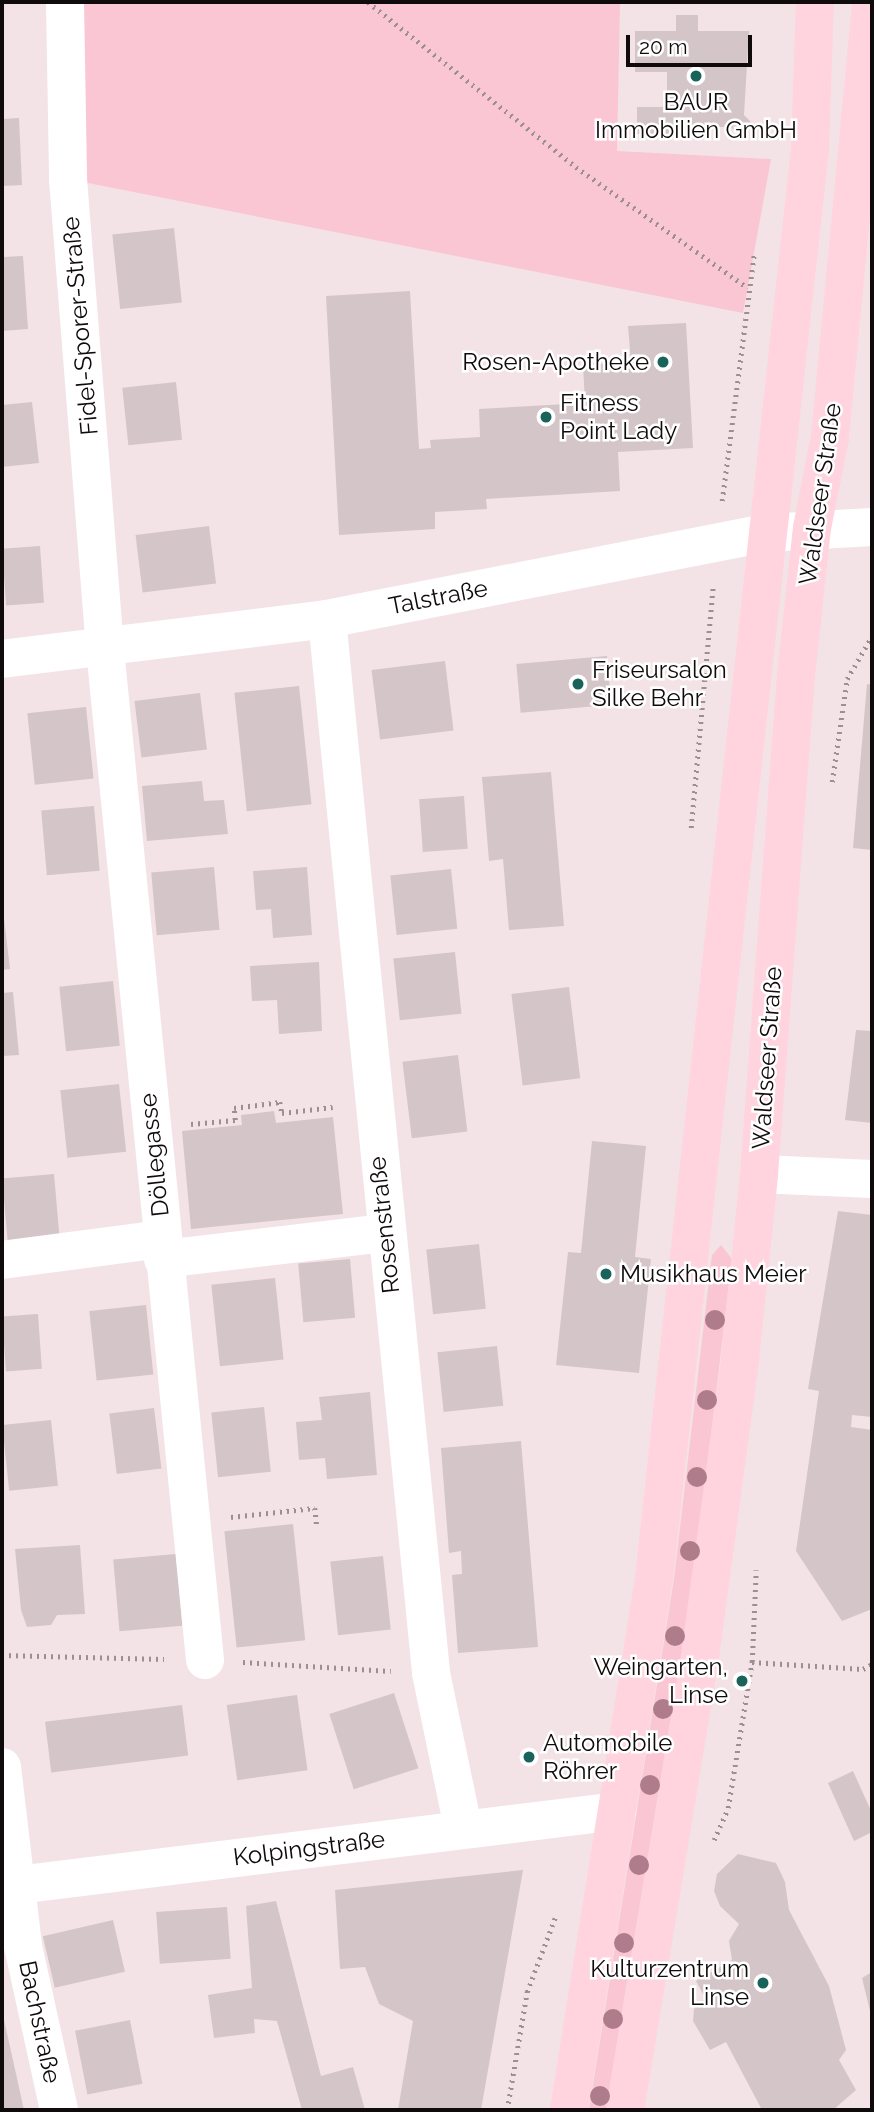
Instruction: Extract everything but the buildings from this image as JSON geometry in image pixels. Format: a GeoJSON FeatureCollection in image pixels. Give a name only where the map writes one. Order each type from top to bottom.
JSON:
{"type":"FeatureCollection","features":[{"type":"Feature","properties":{"kind":"main road","name":"Waldseer Straße"},"geometry":{"type":"LineString","coordinates":[[569,2110],[654,1578],[810,149],[815,2]]}},
{"type":"Feature","properties":{"kind":"main road","name":"Waldseer Straße"},"geometry":{"type":"LineString","coordinates":[[625,2110],[699,1664],[740,1359],[759,1174],[779,868],[811,528],[830,437],[872,2]]}},
{"type":"Feature","properties":{"kind":"street","name":"Fidel-Sporer-Straße"},"geometry":{"type":"LineString","coordinates":[[65,2],[68,179],[105,649]]}},
{"type":"Feature","properties":{"kind":"street","name":"Talstraße"},"geometry":{"type":"LineString","coordinates":[[2,659],[105,649],[327,619],[766,533],[811,528],[872,527]]}},
{"type":"Feature","properties":{"kind":"street","name":"Rosenstraße"},"geometry":{"type":"LineString","coordinates":[[327,619],[385,1233],[431,1674],[463,1828]]}},
{"type":"Feature","properties":{"kind":"street","name":"Döllegasse"},"geometry":{"type":"LineString","coordinates":[[105,649],[162,1249],[205,1660]]}},
{"type":"Feature","properties":{"kind":"street"},"geometry":{"type":"LineString","coordinates":[[759,1174],[872,1179]]}},
{"type":"Feature","properties":{"kind":"street"},"geometry":{"type":"LineString","coordinates":[[2,1260],[298,1242],[385,1233]]}},
{"type":"Feature","properties":{"kind":"street","name":"Bachstraße"},"geometry":{"type":"LineString","coordinates":[[2,1767],[8,1886],[59,2110]]}},
{"type":"Feature","properties":{"kind":"street","name":"Kolpingstraße"},"geometry":{"type":"LineString","coordinates":[[8,1886],[617,1811]]}},
{"type":"Feature","properties":{"kind":"path"},"geometry":{"type":"LineString","coordinates":[[368,2],[576,167],[748,288]]}},
{"type":"Feature","properties":{"kind":"path"},"geometry":{"type":"LineString","coordinates":[[151,1127],[235,1119],[234,1108],[280,1102],[282,1113],[373,1103]]}},
{"type":"Feature","properties":{"kind":"path"},"geometry":{"type":"LineString","coordinates":[[191,1522],[315,1508],[317,1528]]}},
{"type":"Feature","properties":{"kind":"path"},"geometry":{"type":"LineString","coordinates":[[752,1661],[863,1669],[872,1664]]}},
{"type":"Feature","properties":{"kind":"shaded area"},"geometry":{"type":"Polygon","coordinates":[[[65,2],[620,2],[617,151],[771,159],[743,313],[68,179],[65,2]]]}},
{"type":"Feature","properties":{"kind":"shaded area"},"geometry":{"type":"Polygon","coordinates":[[[721,1245],[732,1259],[693,1586],[606,2110],[589,2110],[674,1579],[712,1255],[721,1245]]]}},
{"type":"Feature","properties":{"kind":"place","name":"BAUR Immobilien GmbH"},"geometry":{"type":"Point","coordinates":[696,76]}},
{"type":"Feature","properties":{"kind":"place","name":"Rosen-Apotheke"},"geometry":{"type":"Point","coordinates":[663,362]}},
{"type":"Feature","properties":{"kind":"place","name":"Fitness Point Lady"},"geometry":{"type":"Point","coordinates":[546,417]}},
{"type":"Feature","properties":{"kind":"place","name":"Friseursalon Silke Behr"},"geometry":{"type":"Point","coordinates":[578,684]}},
{"type":"Feature","properties":{"kind":"place","name":"Musikhaus Meier"},"geometry":{"type":"Point","coordinates":[606,1274]}},
{"type":"Feature","properties":{"kind":"place","name":"Weingarten, Linse"},"geometry":{"type":"Point","coordinates":[742,1681]}},
{"type":"Feature","properties":{"kind":"place","name":"Automobile Röhrer"},"geometry":{"type":"Point","coordinates":[529,1757]}},
{"type":"Feature","properties":{"kind":"place","name":"Kulturzentrum Linse"},"geometry":{"type":"Point","coordinates":[763,1983]}}]}
